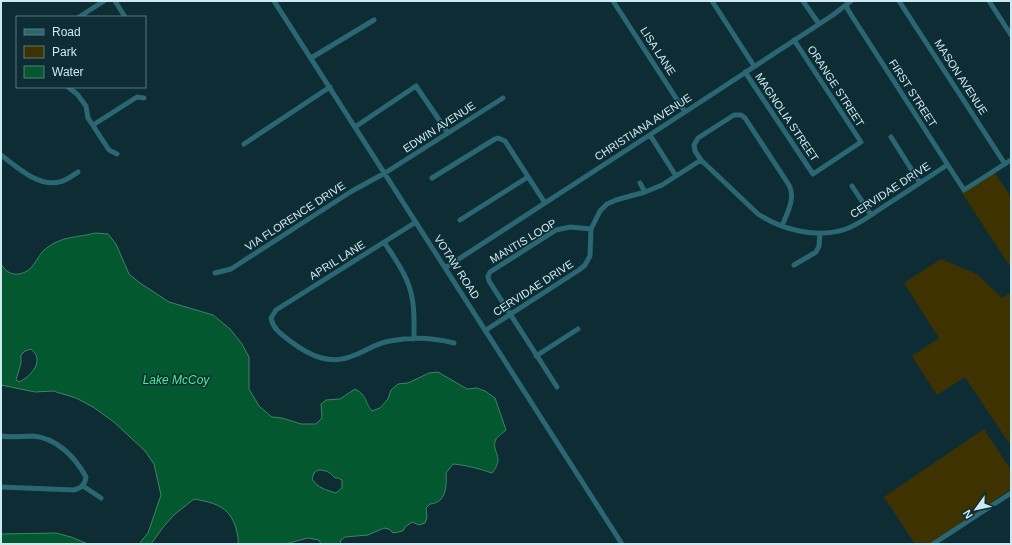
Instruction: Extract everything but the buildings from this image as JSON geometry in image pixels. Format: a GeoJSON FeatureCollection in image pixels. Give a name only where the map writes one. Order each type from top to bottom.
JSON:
{"type":"FeatureCollection","features":[{"type":"Feature","properties":{"kind":"street"},"geometry":{"type":"LineString","coordinates":[[80,16],[104,1]]}},
{"type":"Feature","properties":{"kind":"street"},"geometry":{"type":"LineString","coordinates":[[115,1],[124,16]]}},
{"type":"Feature","properties":{"kind":"street","name":"VOTAW ROAD"},"geometry":{"type":"LineString","coordinates":[[274,1],[622,544]]}},
{"type":"Feature","properties":{"kind":"street","name":"LISA LANE"},"geometry":{"type":"LineString","coordinates":[[613,1],[685,112]]}},
{"type":"Feature","properties":{"kind":"street","name":"MAGNOLIA STREET"},"geometry":{"type":"LineString","coordinates":[[712,1],[754,66]]}},
{"type":"Feature","properties":{"kind":"street"},"geometry":{"type":"LineString","coordinates":[[803,1],[818,24]]}},
{"type":"Feature","properties":{"kind":"street","name":"MASON AVENUE"},"geometry":{"type":"LineString","coordinates":[[899,1],[1005,164]]}},
{"type":"Feature","properties":{"kind":"street"},"geometry":{"type":"LineString","coordinates":[[989,1],[1011,35]]}},
{"type":"Feature","properties":{"kind":"street","name":"CHRISTIANA AVENUE"},"geometry":{"type":"LineString","coordinates":[[445,268],[849,3]]}},
{"type":"Feature","properties":{"kind":"street","name":"FIRST STREET"},"geometry":{"type":"LineString","coordinates":[[849,3],[848,10],[964,190],[1005,164]]}},
{"type":"Feature","properties":{"kind":"street"},"geometry":{"type":"LineString","coordinates":[[311,58],[374,20]]}},
{"type":"Feature","properties":{"kind":"street","name":"ORANGE STREET"},"geometry":{"type":"LineString","coordinates":[[794,40],[861,142],[812,174]]}},
{"type":"Feature","properties":{"kind":"street","name":"MAGNOLIA STREET"},"geometry":{"type":"LineString","coordinates":[[745,72],[812,174]]}},
{"type":"Feature","properties":{"kind":"street"},"geometry":{"type":"LineString","coordinates":[[355,127],[416,86],[448,133]]}},
{"type":"Feature","properties":{"kind":"street"},"geometry":{"type":"LineString","coordinates":[[244,144],[330,87]]}},
{"type":"Feature","properties":{"kind":"street"},"geometry":{"type":"LineString","coordinates":[[69,88],[77,94],[86,106],[88,118],[109,150],[117,154]]}},
{"type":"Feature","properties":{"kind":"street"},"geometry":{"type":"LineString","coordinates":[[93,126],[138,97],[144,98]]}},
{"type":"Feature","properties":{"kind":"street","name":"EDWIN AVENUE"},"geometry":{"type":"LineString","coordinates":[[385,173],[503,98]]}},
{"type":"Feature","properties":{"kind":"street"},"geometry":{"type":"LineString","coordinates":[[701,160],[695,151],[694,145],[698,138],[734,115],[741,115],[745,118],[792,191],[792,197],[782,226]]}},
{"type":"Feature","properties":{"kind":"street"},"geometry":{"type":"LineString","coordinates":[[650,134],[676,176]]}},
{"type":"Feature","properties":{"kind":"street"},"geometry":{"type":"LineString","coordinates":[[891,137],[920,183]]}},
{"type":"Feature","properties":{"kind":"street"},"geometry":{"type":"LineString","coordinates":[[432,178],[494,139],[498,138],[505,141],[545,203]]}},
{"type":"Feature","properties":{"kind":"street"},"geometry":{"type":"LineString","coordinates":[[1,156],[33,177],[47,183],[60,182],[78,172]]}},
{"type":"Feature","properties":{"kind":"street","name":"CERVIDAE DRIVE"},"geometry":{"type":"LineString","coordinates":[[486,330],[585,265],[590,256],[592,229],[600,211],[608,204],[616,200],[645,192],[668,181],[701,160],[758,214],[767,220],[796,230],[820,233],[835,232],[858,224],[948,165]]}},
{"type":"Feature","properties":{"kind":"street"},"geometry":{"type":"LineString","coordinates":[[1005,164],[1011,160]]}},
{"type":"Feature","properties":{"kind":"street","name":"VIA FLORENCE DRIVE"},"geometry":{"type":"LineString","coordinates":[[215,273],[231,269],[352,190],[385,173]]}},
{"type":"Feature","properties":{"kind":"street"},"geometry":{"type":"LineString","coordinates":[[460,220],[528,177]]}},
{"type":"Feature","properties":{"kind":"street"},"geometry":{"type":"LineString","coordinates":[[640,183],[645,192]]}},
{"type":"Feature","properties":{"kind":"street"},"geometry":{"type":"LineString","coordinates":[[852,186],[871,215]]}},
{"type":"Feature","properties":{"kind":"street","name":"APRIL LANE"},"geometry":{"type":"LineString","coordinates":[[414,339],[381,343],[346,358],[324,359],[310,355],[276,330],[272,324],[271,318],[276,310],[416,222]]}},
{"type":"Feature","properties":{"kind":"street","name":"MANTIS LOOP"},"geometry":{"type":"LineString","coordinates":[[557,387],[488,281],[488,276],[490,272],[556,230],[570,227],[592,229]]}},
{"type":"Feature","properties":{"kind":"street"},"geometry":{"type":"LineString","coordinates":[[794,265],[816,252],[819,246],[820,233]]}},
{"type":"Feature","properties":{"kind":"street"},"geometry":{"type":"LineString","coordinates":[[384,242],[404,272],[409,284],[412,297],[414,339],[444,340],[454,343]]}},
{"type":"Feature","properties":{"kind":"street"},"geometry":{"type":"LineString","coordinates":[[536,356],[578,329]]}},
{"type":"Feature","properties":{"kind":"street"},"geometry":{"type":"LineString","coordinates":[[1,436],[37,437],[56,444],[65,450],[86,477],[83,486],[74,490],[1,487]]}},
{"type":"Feature","properties":{"kind":"street"},"geometry":{"type":"LineString","coordinates":[[83,486],[101,498]]}},
{"type":"Feature","properties":{"kind":"street"},"geometry":{"type":"LineString","coordinates":[[933,544],[1011,493]]}},
{"type":"Feature","properties":{"kind":"green space"},"geometry":{"type":"Polygon","coordinates":[[[994,172],[1011,197],[1011,268],[962,193],[994,172]]]}},
{"type":"Feature","properties":{"kind":"green space"},"geometry":{"type":"Polygon","coordinates":[[[941,259],[977,274],[1002,298],[1011,292],[1011,446],[965,377],[937,395],[912,356],[939,338],[904,283],[941,259]]]}},
{"type":"Feature","properties":{"kind":"green space"},"geometry":{"type":"Polygon","coordinates":[[[984,429],[1011,470],[1011,489],[929,544],[915,544],[884,497],[984,429]]]}},
{"type":"Feature","properties":{"kind":"water","name":"Lake McCoy"},"geometry":{"type":"Polygon","coordinates":[[[95,233],[108,234],[116,244],[129,274],[140,283],[169,302],[213,315],[230,329],[242,344],[249,357],[249,389],[259,406],[272,417],[282,418],[301,424],[316,424],[322,418],[321,404],[326,400],[340,399],[355,389],[362,394],[372,411],[380,408],[388,399],[391,390],[398,384],[408,383],[429,373],[438,372],[467,389],[477,388],[485,391],[495,398],[506,430],[496,439],[495,447],[498,462],[496,467],[492,473],[473,467],[453,464],[446,473],[446,488],[442,497],[439,501],[430,504],[426,508],[427,517],[425,523],[419,525],[412,522],[405,527],[403,531],[393,533],[389,529],[384,528],[368,535],[345,537],[341,540],[340,544],[321,544],[319,540],[308,538],[285,544],[238,544],[236,528],[225,510],[215,504],[194,499],[175,514],[151,544],[139,544],[148,533],[161,495],[154,464],[145,451],[114,422],[93,407],[76,398],[53,391],[35,392],[1,385],[1,264],[10,273],[18,274],[26,272],[30,269],[43,251],[53,244],[67,238],[95,233]],[[31,349],[25,351],[21,355],[21,363],[16,380],[19,382],[32,372],[37,363],[35,353],[31,349]],[[318,470],[314,473],[312,479],[317,485],[336,493],[342,488],[342,480],[335,478],[328,472],[318,470]]]}},
{"type":"Feature","properties":{"kind":"water"},"geometry":{"type":"Polygon","coordinates":[[[56,533],[88,544],[1,544],[1,534],[56,533]]]}}]}
